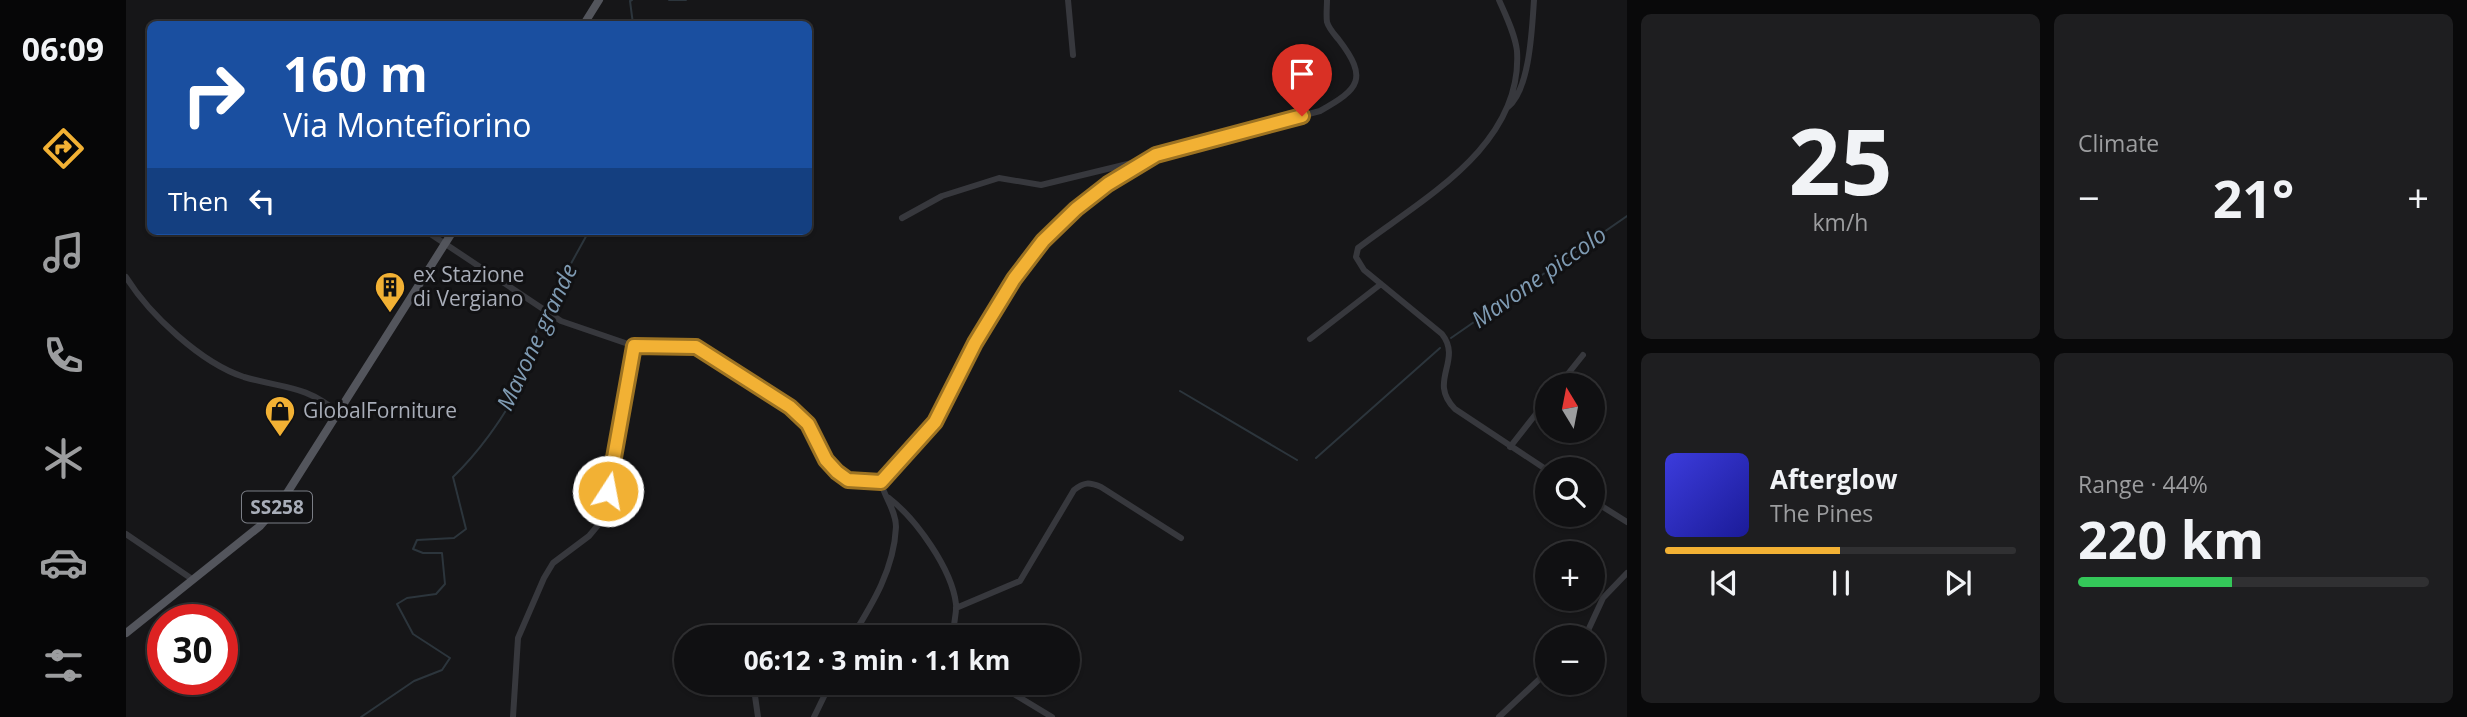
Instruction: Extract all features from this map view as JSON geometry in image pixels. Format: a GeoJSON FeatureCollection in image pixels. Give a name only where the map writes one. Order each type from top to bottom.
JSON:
{"type":"FeatureCollection","features":[{"type":"Feature","properties":{"kind":"main road"},"geometry":{"type":"LineString","coordinates":[[586,21],[599,0]]}},
{"type":"Feature","properties":{"kind":"main road","name":"SS258"},"geometry":{"type":"LineString","coordinates":[[126,633],[271,515],[295,484],[450,235]]}},
{"type":"Feature","properties":{"kind":"street"},"geometry":{"type":"LineString","coordinates":[[1068,0],[1073,55]]}},
{"type":"Feature","properties":{"kind":"street"},"geometry":{"type":"LineString","coordinates":[[902,218],[942,196],[999,178],[1041,185],[1145,160],[1320,111],[1342,99],[1353,86],[1357,68],[1329,26],[1327,0]]}},
{"type":"Feature","properties":{"kind":"street"},"geometry":{"type":"LineString","coordinates":[[1499,0],[1517,50],[1515,77],[1508,107],[1495,129],[1449,180],[1356,252],[1356,257],[1364,270],[1448,341],[1450,351],[1443,388],[1446,400],[1535,463]]}},
{"type":"Feature","properties":{"kind":"street"},"geometry":{"type":"LineString","coordinates":[[1508,107],[1513,103],[1521,86],[1534,0]]}},
{"type":"Feature","properties":{"kind":"street"},"geometry":{"type":"LineString","coordinates":[[881,482],[935,422],[975,343],[1028,259],[1076,209],[1145,160]]}},
{"type":"Feature","properties":{"kind":"street"},"geometry":{"type":"LineString","coordinates":[[433,235],[547,313],[580,328],[634,346],[696,347],[790,407],[808,424],[826,460],[837,472],[848,480],[881,482]]}},
{"type":"Feature","properties":{"kind":"street"},"geometry":{"type":"LineString","coordinates":[[126,277],[152,311],[218,365],[242,376],[303,390],[339,413]]}},
{"type":"Feature","properties":{"kind":"street"},"geometry":{"type":"LineString","coordinates":[[1310,339],[1381,284]]}},
{"type":"Feature","properties":{"kind":"street"},"geometry":{"type":"LineString","coordinates":[[513,717],[518,638],[544,578],[553,563],[589,536],[599,524],[605,506],[634,346]]}},
{"type":"Feature","properties":{"kind":"street"},"geometry":{"type":"LineString","coordinates":[[1569,373],[1583,355]]}},
{"type":"Feature","properties":{"kind":"street"},"geometry":{"type":"LineString","coordinates":[[1510,447],[1535,415]]}},
{"type":"Feature","properties":{"kind":"street"},"geometry":{"type":"LineString","coordinates":[[859,625],[882,587],[896,527],[888,496],[881,482]]}},
{"type":"Feature","properties":{"kind":"street"},"geometry":{"type":"LineString","coordinates":[[956,608],[1020,581],[1074,491],[1082,483],[1090,482],[1101,487],[1181,538]]}},
{"type":"Feature","properties":{"kind":"street"},"geometry":{"type":"LineString","coordinates":[[888,496],[917,523],[927,540],[953,591],[955,625]]}},
{"type":"Feature","properties":{"kind":"street"},"geometry":{"type":"LineString","coordinates":[[1605,509],[1627,523]]}},
{"type":"Feature","properties":{"kind":"street"},"geometry":{"type":"LineString","coordinates":[[126,534],[192,579]]}},
{"type":"Feature","properties":{"kind":"street"},"geometry":{"type":"LineString","coordinates":[[1591,625],[1603,598],[1627,573]]}},
{"type":"Feature","properties":{"kind":"street"},"geometry":{"type":"LineString","coordinates":[[1499,717],[1535,683]]}},
{"type":"Feature","properties":{"kind":"street"},"geometry":{"type":"LineString","coordinates":[[756,695],[758,717]]}},
{"type":"Feature","properties":{"kind":"street"},"geometry":{"type":"LineString","coordinates":[[814,717],[825,695]]}},
{"type":"Feature","properties":{"kind":"street"},"geometry":{"type":"LineString","coordinates":[[1016,695],[1052,717]]}},
{"type":"Feature","properties":{"kind":"waterway","name":"Mavone grande"},"geometry":{"type":"LineString","coordinates":[[632,0],[633,21]]}},
{"type":"Feature","properties":{"kind":"waterway","name":"Mavone grande"},"geometry":{"type":"LineString","coordinates":[[669,0],[686,0]]}},
{"type":"Feature","properties":{"kind":"waterway","name":"Mavone piccolo"},"geometry":{"type":"LineString","coordinates":[[1451,338],[1627,216]]}},
{"type":"Feature","properties":{"kind":"waterway","name":"Mavone grande"},"geometry":{"type":"LineString","coordinates":[[547,307],[587,235]]}},
{"type":"Feature","properties":{"kind":"waterway","name":"Mavone grande"},"geometry":{"type":"LineString","coordinates":[[361,717],[414,681],[442,670],[450,658],[413,634],[397,604],[407,598],[436,594],[445,584],[442,553],[423,553],[413,549],[417,540],[454,538],[466,529],[453,477],[480,447],[512,400],[522,379],[544,312]]}},
{"type":"Feature","properties":{"kind":"waterway","name":"Mavone piccolo"},"geometry":{"type":"LineString","coordinates":[[1316,458],[1440,348]]}},
{"type":"Feature","properties":{"kind":"waterway","name":"Mavone piccolo"},"geometry":{"type":"LineString","coordinates":[[1180,391],[1297,460]]}},
{"type":"Feature","properties":{"kind":"place","name":"ex Stazione di Vergiano"},"geometry":{"type":"Point","coordinates":[390,314]}},
{"type":"Feature","properties":{"kind":"place","name":"GlobalForniture"},"geometry":{"type":"Point","coordinates":[280,438]}},
{"type":"Feature","properties":{"kind":"route"},"geometry":{"type":"LineString","coordinates":[[608,491],[634,346],[696,347],[741,377],[769,391],[790,407],[808,424],[826,460],[837,472],[848,480],[881,482],[935,422],[975,343],[1028,259],[1076,209],[1108,184],[1156,155],[1302,116]]}}]}
